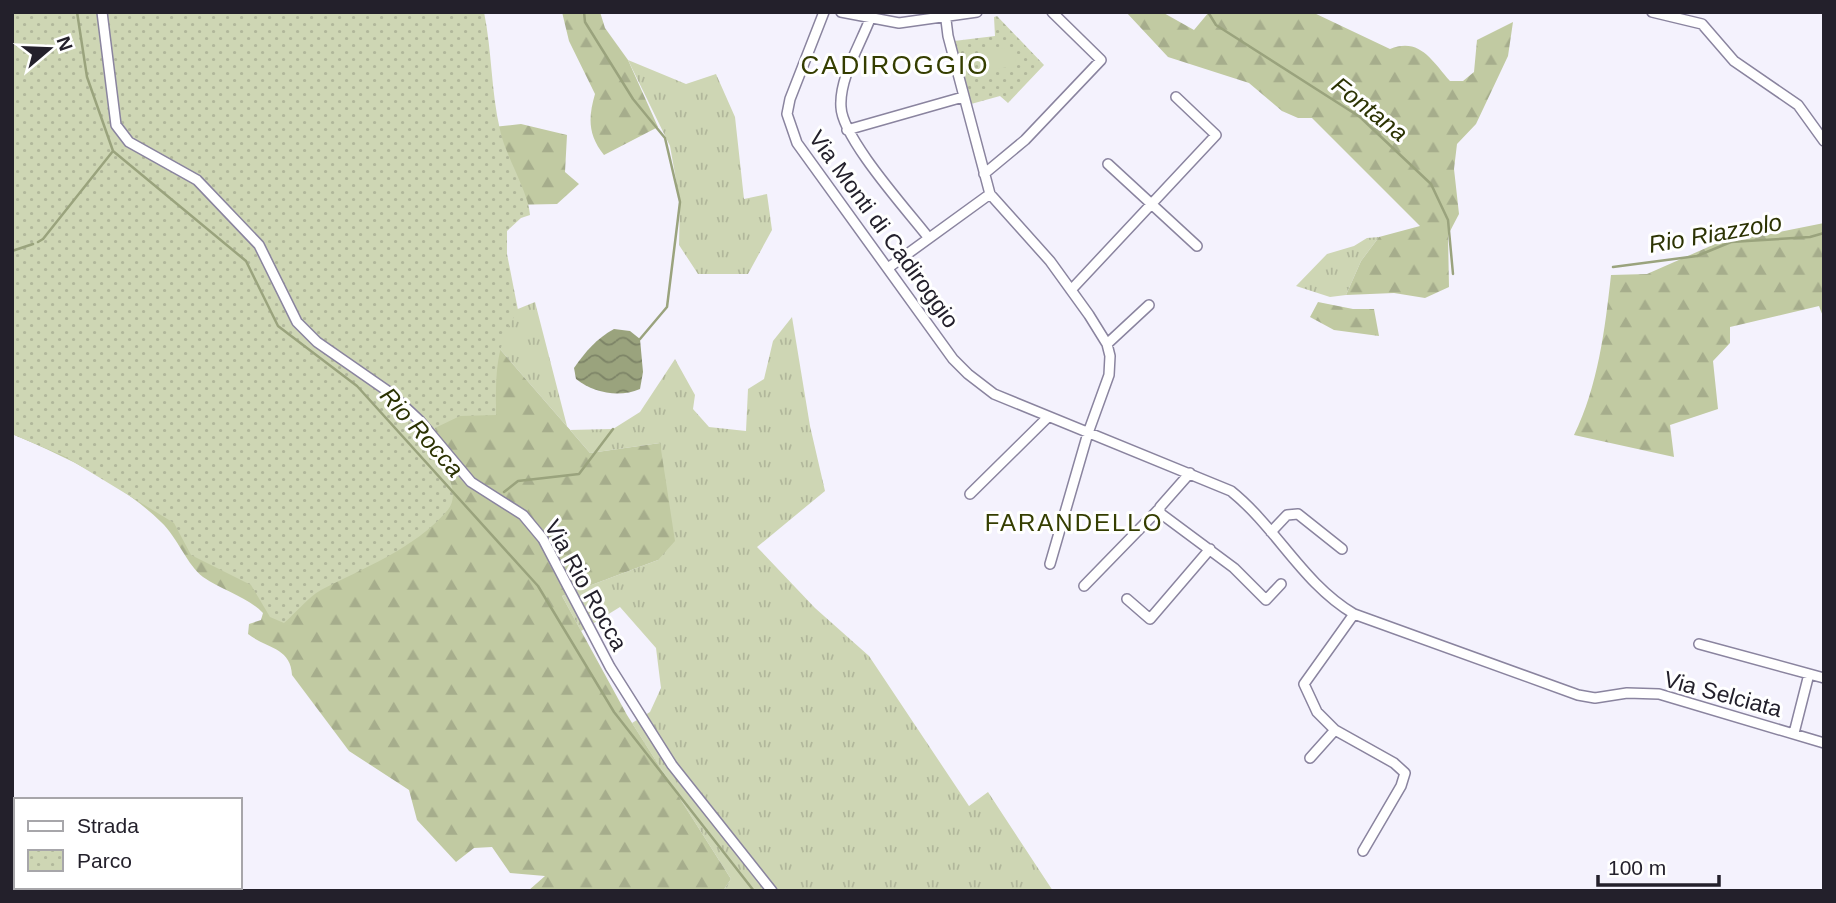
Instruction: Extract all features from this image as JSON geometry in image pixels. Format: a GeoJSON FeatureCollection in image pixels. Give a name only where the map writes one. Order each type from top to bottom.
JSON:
{"type":"FeatureCollection","features":[{"type":"Feature","properties":{"kind":"street","name":"Via Rio Rocca"},"geometry":{"type":"LineString","coordinates":[[102,12],[117,125],[122,134],[129,142],[197,180],[258,245],[297,322],[317,342],[389,392],[420,421],[471,482],[523,515],[543,539],[610,667],[672,765],[772,891]]}},
{"type":"Feature","properties":{"kind":"street","name":"Via Monti di Cadiroggio"},"geometry":{"type":"LineString","coordinates":[[824,12],[790,99],[787,114],[790,130],[953,359],[994,394],[1231,491],[1256,512],[1307,578],[1326,596],[1354,614],[1451,649]]}},
{"type":"Feature","properties":{"kind":"street"},"geometry":{"type":"LineString","coordinates":[[841,12],[899,23],[977,12]]}},
{"type":"Feature","properties":{"kind":"street"},"geometry":{"type":"LineString","coordinates":[[984,174],[1025,140],[1101,60],[1052,12]]}},
{"type":"Feature","properties":{"kind":"street"},"geometry":{"type":"LineString","coordinates":[[1652,12],[1702,24],[1734,61],[1798,105],[1824,141]]}},
{"type":"Feature","properties":{"kind":"street"},"geometry":{"type":"LineString","coordinates":[[945,15],[963,97],[990,194],[1045,255],[1071,290],[1107,344],[1111,364],[1110,375],[1088,433],[1050,564]]}},
{"type":"Feature","properties":{"kind":"street"},"geometry":{"type":"LineString","coordinates":[[870,19],[846,82],[841,107],[846,130],[928,237]]}},
{"type":"Feature","properties":{"kind":"street"},"geometry":{"type":"LineString","coordinates":[[846,130],[963,97]]}},
{"type":"Feature","properties":{"kind":"street"},"geometry":{"type":"LineString","coordinates":[[1071,290],[1216,135],[1176,97]]}},
{"type":"Feature","properties":{"kind":"street"},"geometry":{"type":"LineString","coordinates":[[1108,164],[1197,246]]}},
{"type":"Feature","properties":{"kind":"street"},"geometry":{"type":"LineString","coordinates":[[888,268],[990,194]]}},
{"type":"Feature","properties":{"kind":"street"},"geometry":{"type":"LineString","coordinates":[[1107,344],[1149,305]]}},
{"type":"Feature","properties":{"kind":"street"},"geometry":{"type":"LineString","coordinates":[[970,494],[1048,417]]}},
{"type":"Feature","properties":{"kind":"street"},"geometry":{"type":"LineString","coordinates":[[1084,586],[1190,473]]}},
{"type":"Feature","properties":{"kind":"street"},"geometry":{"type":"LineString","coordinates":[[1158,510],[1210,549],[1266,600],[1281,584]]}},
{"type":"Feature","properties":{"kind":"street"},"geometry":{"type":"LineString","coordinates":[[1271,532],[1287,516],[1298,514],[1342,549]]}},
{"type":"Feature","properties":{"kind":"street"},"geometry":{"type":"LineString","coordinates":[[1127,599],[1150,619],[1210,549]]}},
{"type":"Feature","properties":{"kind":"street"},"geometry":{"type":"LineString","coordinates":[[1354,614],[1304,684],[1317,712],[1335,730],[1394,763],[1405,773],[1401,786],[1363,851]]}},
{"type":"Feature","properties":{"kind":"street"},"geometry":{"type":"LineString","coordinates":[[1699,644],[1824,678]]}},
{"type":"Feature","properties":{"kind":"street","name":"Via Selciata"},"geometry":{"type":"LineString","coordinates":[[1451,649],[1578,695],[1595,698],[1627,693],[1658,694],[1824,743]]}},
{"type":"Feature","properties":{"kind":"street"},"geometry":{"type":"LineString","coordinates":[[1794,733],[1809,674]]}},
{"type":"Feature","properties":{"kind":"street"},"geometry":{"type":"LineString","coordinates":[[1310,758],[1335,730]]}},
{"type":"Feature","properties":{"kind":"green space"},"geometry":{"type":"Polygon","coordinates":[[[12,12],[493,127],[521,124],[567,135],[565,172],[579,184],[557,204],[508,205],[473,318],[590,453],[660,443],[675,541],[658,560],[562,596],[627,715],[731,879],[723,891],[528,891],[545,876],[510,873],[492,847],[474,848],[456,862],[417,820],[409,790],[349,751],[292,675],[291,666],[282,653],[248,634],[249,624],[261,620],[263,613],[197,572],[167,528],[128,494],[71,461],[12,434],[12,12]]]}},
{"type":"Feature","properties":{"kind":"green space"},"geometry":{"type":"Polygon","coordinates":[[[12,12],[484,12],[500,130],[526,196],[530,215],[521,218],[507,231],[507,254],[518,310],[510,323],[498,360],[496,415],[460,416],[435,428],[453,494],[450,506],[433,525],[387,557],[316,593],[284,623],[270,617],[251,585],[191,555],[174,523],[64,456],[12,434],[12,12]]]}},
{"type":"Feature","properties":{"kind":"green space"},"geometry":{"type":"Polygon","coordinates":[[[562,12],[600,12],[605,28],[628,60],[658,127],[604,155],[592,133],[591,111],[595,94],[569,41],[562,12]]]}},
{"type":"Feature","properties":{"kind":"green space"},"geometry":{"type":"Polygon","coordinates":[[[1126,12],[1162,12],[1194,30],[1209,12],[1312,12],[1390,49],[1409,46],[1417,49],[1431,59],[1450,81],[1463,81],[1474,72],[1477,40],[1513,22],[1508,56],[1476,124],[1457,144],[1454,169],[1459,214],[1448,235],[1449,287],[1425,298],[1394,293],[1346,295],[1361,261],[1379,237],[1420,226],[1312,118],[1298,118],[1282,111],[1249,83],[1168,57],[1126,12]]]}},
{"type":"Feature","properties":{"kind":"green space"},"geometry":{"type":"Polygon","coordinates":[[[997,16],[1044,65],[1008,103],[1000,96],[971,104],[954,41],[995,36],[994,17],[997,16]]]}},
{"type":"Feature","properties":{"kind":"green space"},"geometry":{"type":"Polygon","coordinates":[[[1015,48],[1016,67],[986,69],[985,50],[1015,48]]]}},
{"type":"Feature","properties":{"kind":"green space"},"geometry":{"type":"Polygon","coordinates":[[[628,60],[686,84],[716,74],[735,117],[744,199],[767,194],[772,230],[748,274],[698,274],[679,245],[680,202],[670,146],[628,60]]]}},
{"type":"Feature","properties":{"kind":"green space"},"geometry":{"type":"Polygon","coordinates":[[[1824,223],[1824,319],[1819,306],[1730,327],[1730,343],[1713,361],[1718,409],[1670,425],[1674,457],[1574,435],[1595,377],[1611,275],[1647,274],[1740,233],[1770,234],[1824,223]]]}},
{"type":"Feature","properties":{"kind":"green space"},"geometry":{"type":"Polygon","coordinates":[[[1379,237],[1361,261],[1346,295],[1330,297],[1296,286],[1327,254],[1354,246],[1367,238],[1379,237]]]}},
{"type":"Feature","properties":{"kind":"green space"},"geometry":{"type":"Polygon","coordinates":[[[535,302],[567,427],[473,318],[493,319],[535,302]]]}},
{"type":"Feature","properties":{"kind":"green space"},"geometry":{"type":"Polygon","coordinates":[[[1318,302],[1353,309],[1374,309],[1379,336],[1334,330],[1310,317],[1318,302]]]}},
{"type":"Feature","properties":{"kind":"green space"},"geometry":{"type":"Polygon","coordinates":[[[792,317],[810,426],[825,491],[757,547],[815,608],[869,656],[969,806],[988,792],[1053,891],[723,891],[731,879],[632,723],[650,712],[661,688],[656,648],[620,607],[581,631],[562,596],[658,560],[660,443],[590,453],[570,430],[613,429],[640,412],[675,359],[695,395],[693,409],[709,427],[746,431],[748,389],[764,379],[773,341],[792,317]]]}},
{"type":"Feature","properties":{"kind":"water"},"geometry":{"type":"Polygon","coordinates":[[[614,329],[630,331],[640,339],[643,372],[640,389],[632,392],[607,393],[576,379],[574,368],[578,362],[597,341],[614,329]]]}},
{"type":"Feature","properties":{"kind":"waterway","name":"Rio Rocca"},"geometry":{"type":"LineString","coordinates":[[77,12],[87,77],[113,151],[246,261],[278,326],[357,386],[538,586],[614,712],[754,891]]}},
{"type":"Feature","properties":{"kind":"waterway"},"geometry":{"type":"LineString","coordinates":[[584,12],[585,22],[633,99],[665,138],[680,202],[667,307],[640,339]]}},
{"type":"Feature","properties":{"kind":"waterway","name":"Fontana"},"geometry":{"type":"LineString","coordinates":[[1208,12],[1216,25],[1360,117],[1431,184],[1448,220],[1453,274]]}},
{"type":"Feature","properties":{"kind":"waterway"},"geometry":{"type":"LineString","coordinates":[[38,242],[113,151]]}},
{"type":"Feature","properties":{"kind":"waterway","name":"Rio Riazzolo"},"geometry":{"type":"LineString","coordinates":[[1613,267],[1697,256],[1731,242],[1810,237],[1824,233]]}},
{"type":"Feature","properties":{"kind":"waterway"},"geometry":{"type":"LineString","coordinates":[[12,251],[33,244]]}},
{"type":"Feature","properties":{"kind":"waterway"},"geometry":{"type":"LineString","coordinates":[[504,492],[518,481],[579,474],[613,429]]}},
{"type":"Feature","properties":{"kind":"district","name":"CADIROGGIO"},"geometry":{"type":"Point","coordinates":[895,65]}},
{"type":"Feature","properties":{"kind":"district","name":"FARANDELLO"},"geometry":{"type":"Point","coordinates":[1074,522]}}]}
